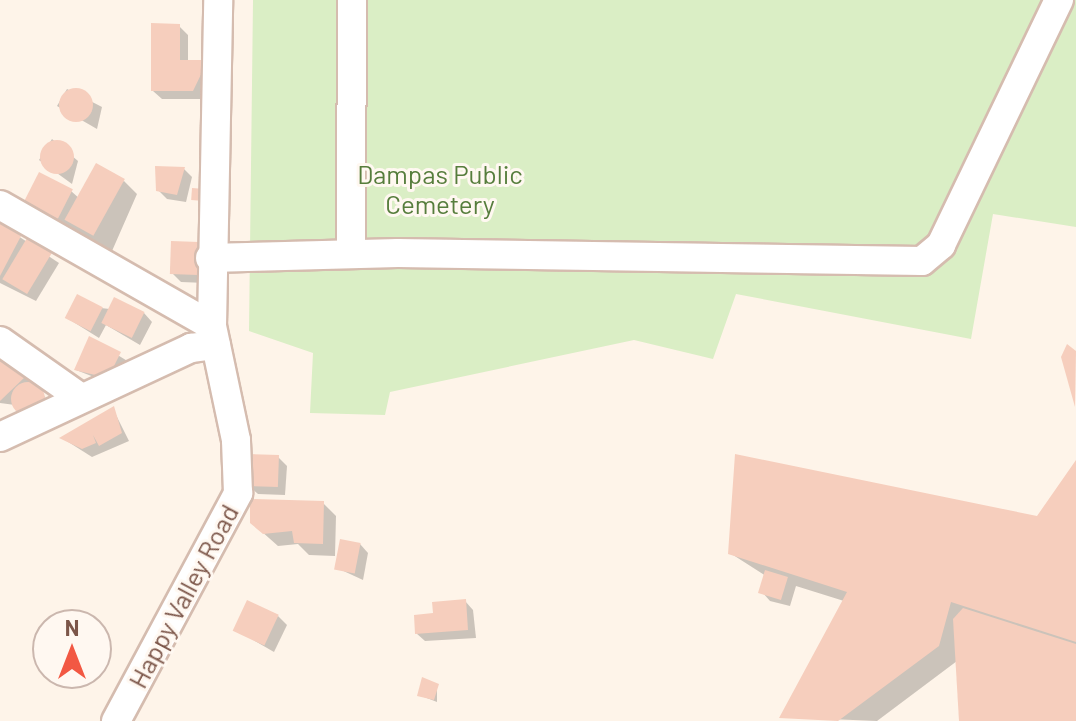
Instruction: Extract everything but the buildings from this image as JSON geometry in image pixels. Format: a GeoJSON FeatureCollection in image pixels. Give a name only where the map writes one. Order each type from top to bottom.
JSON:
{"type":"FeatureCollection","features":[{"type":"Feature","properties":{"kind":"street","name":"Happy Valley Road"},"geometry":{"type":"LineString","coordinates":[[116,721],[238,493],[236,440],[214,336],[210,258],[218,0]]}},
{"type":"Feature","properties":{"kind":"street"},"geometry":{"type":"LineString","coordinates":[[351,254],[352,0]]}},
{"type":"Feature","properties":{"kind":"street"},"geometry":{"type":"LineString","coordinates":[[210,258],[351,254],[922,261],[941,245],[1059,0]]}},
{"type":"Feature","properties":{"kind":"street"},"geometry":{"type":"LineString","coordinates":[[0,205],[214,336]]}},
{"type":"Feature","properties":{"kind":"street"},"geometry":{"type":"LineString","coordinates":[[0,437],[214,336]]}},
{"type":"Feature","properties":{"kind":"street"},"geometry":{"type":"LineString","coordinates":[[0,341],[81,398]]}},
{"type":"Feature","properties":{"kind":"green space","name":"Dampas Public Cemetery"},"geometry":{"type":"Polygon","coordinates":[[[253,0],[1076,0],[1076,227],[993,214],[971,339],[736,294],[713,359],[634,340],[390,392],[385,415],[310,413],[313,353],[249,331],[253,0]]]}}]}
